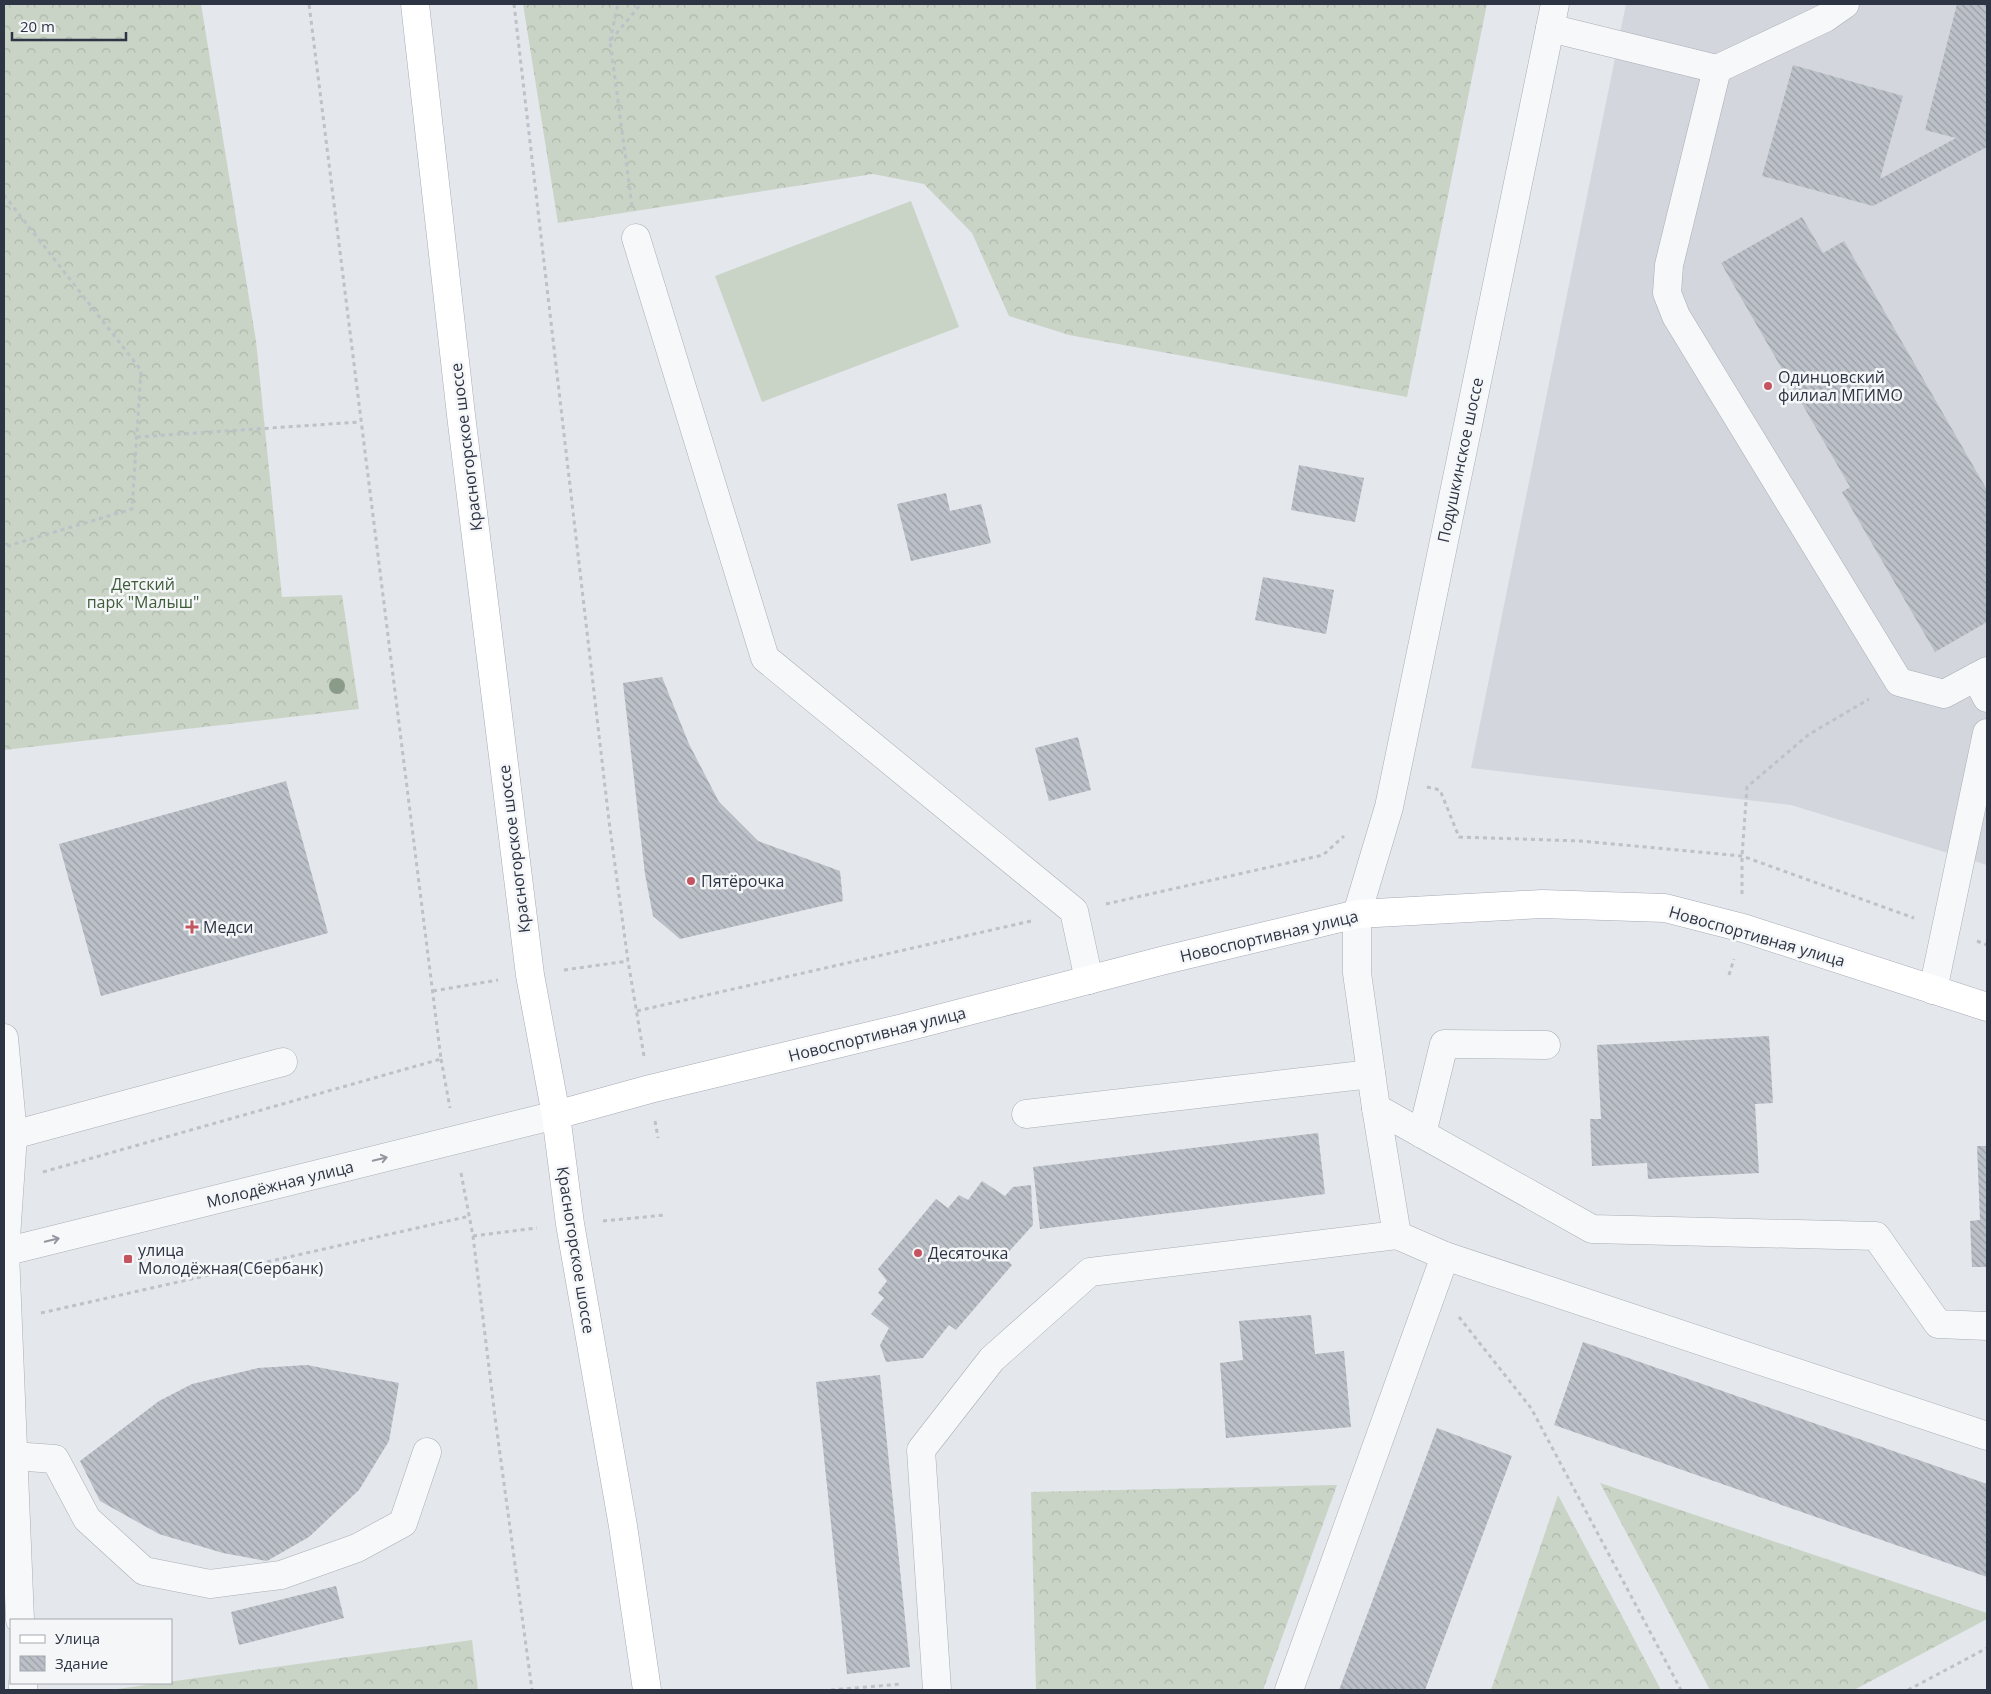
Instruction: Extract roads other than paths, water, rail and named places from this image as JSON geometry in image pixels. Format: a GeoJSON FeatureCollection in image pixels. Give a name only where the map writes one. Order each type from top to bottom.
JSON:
{"type":"FeatureCollection","features":[{"type":"Feature","properties":{"kind":"main road","name":"Красногорское шоссе"},"geometry":{"type":"LineString","coordinates":[[415,4],[461,415],[529,965],[556,1115],[570,1224],[623,1526],[647,1690]]}},
{"type":"Feature","properties":{"kind":"main road","name":"Новоспортивная улица"},"geometry":{"type":"LineString","coordinates":[[556,1115],[650,1089],[903,1028],[1357,914],[1542,904],[1665,908],[1743,928],[1987,1008]]}},
{"type":"Feature","properties":{"kind":"street"},"geometry":{"type":"LineString","coordinates":[[1553,16],[1717,69],[1825,18],[1845,4]]}},
{"type":"Feature","properties":{"kind":"street","name":"Подушкинское шоссе"},"geometry":{"type":"LineString","coordinates":[[1396,1235],[1357,973],[1357,914],[1388,807],[1553,16]]}},
{"type":"Feature","properties":{"kind":"street"},"geometry":{"type":"LineString","coordinates":[[1717,69],[1669,265],[1666,293],[1676,316],[1899,682],[1944,694],[1983,682]]}},
{"type":"Feature","properties":{"kind":"street"},"geometry":{"type":"LineString","coordinates":[[636,238],[765,658],[1074,911],[1089,980]]}},
{"type":"Feature","properties":{"kind":"street"},"geometry":{"type":"LineString","coordinates":[[1933,990],[1987,733]]}},
{"type":"Feature","properties":{"kind":"street"},"geometry":{"type":"LineString","coordinates":[[4,1038],[12,1135],[4,1252],[8,1320],[9,1457],[20,1619]]}},
{"type":"Feature","properties":{"kind":"street"},"geometry":{"type":"LineString","coordinates":[[1422,1134],[1444,1044],[1546,1045]]}},
{"type":"Feature","properties":{"kind":"street"},"geometry":{"type":"LineString","coordinates":[[12,1135],[283,1062]]}},
{"type":"Feature","properties":{"kind":"street"},"geometry":{"type":"LineString","coordinates":[[1026,1114],[1371,1074]]}},
{"type":"Feature","properties":{"kind":"street"},"geometry":{"type":"LineString","coordinates":[[1376,1108],[1592,1229],[1876,1236],[1938,1324],[1987,1326]]}},
{"type":"Feature","properties":{"kind":"street","name":"Молодёжная улица"},"geometry":{"type":"LineString","coordinates":[[4,1252],[556,1115]]}},
{"type":"Feature","properties":{"kind":"street"},"geometry":{"type":"LineString","coordinates":[[936,1686],[922,1450],[992,1358],[1090,1272],[1396,1235],[1445,1256],[1987,1436]]}},
{"type":"Feature","properties":{"kind":"street"},"geometry":{"type":"LineString","coordinates":[[1289,1690],[1445,1256]]}},
{"type":"Feature","properties":{"kind":"street"},"geometry":{"type":"LineString","coordinates":[[9,1457],[55,1458],[87,1520],[144,1570],[210,1584],[281,1575],[357,1548],[403,1523],[427,1452]]}},
{"type":"Feature","properties":{"kind":"place","name":"Одинцовский филиал МГИМО"},"geometry":{"type":"Point","coordinates":[1768,386]}},
{"type":"Feature","properties":{"kind":"place","name":"Пятёрочка"},"geometry":{"type":"Point","coordinates":[691,881]}},
{"type":"Feature","properties":{"kind":"place","name":"Медси"},"geometry":{"type":"Point","coordinates":[192,927]}},
{"type":"Feature","properties":{"kind":"place","name":"Десяточка"},"geometry":{"type":"Point","coordinates":[918,1253]}},
{"type":"Feature","properties":{"kind":"place","name":"улица Молодёжная(Сбербанк)"},"geometry":{"type":"Point","coordinates":[128,1259]}},
{"type":"Feature","properties":{"kind":"park label","name":"Детский парк \"Малыш\""},"geometry":{"type":"Point","coordinates":[143,593]}}]}
